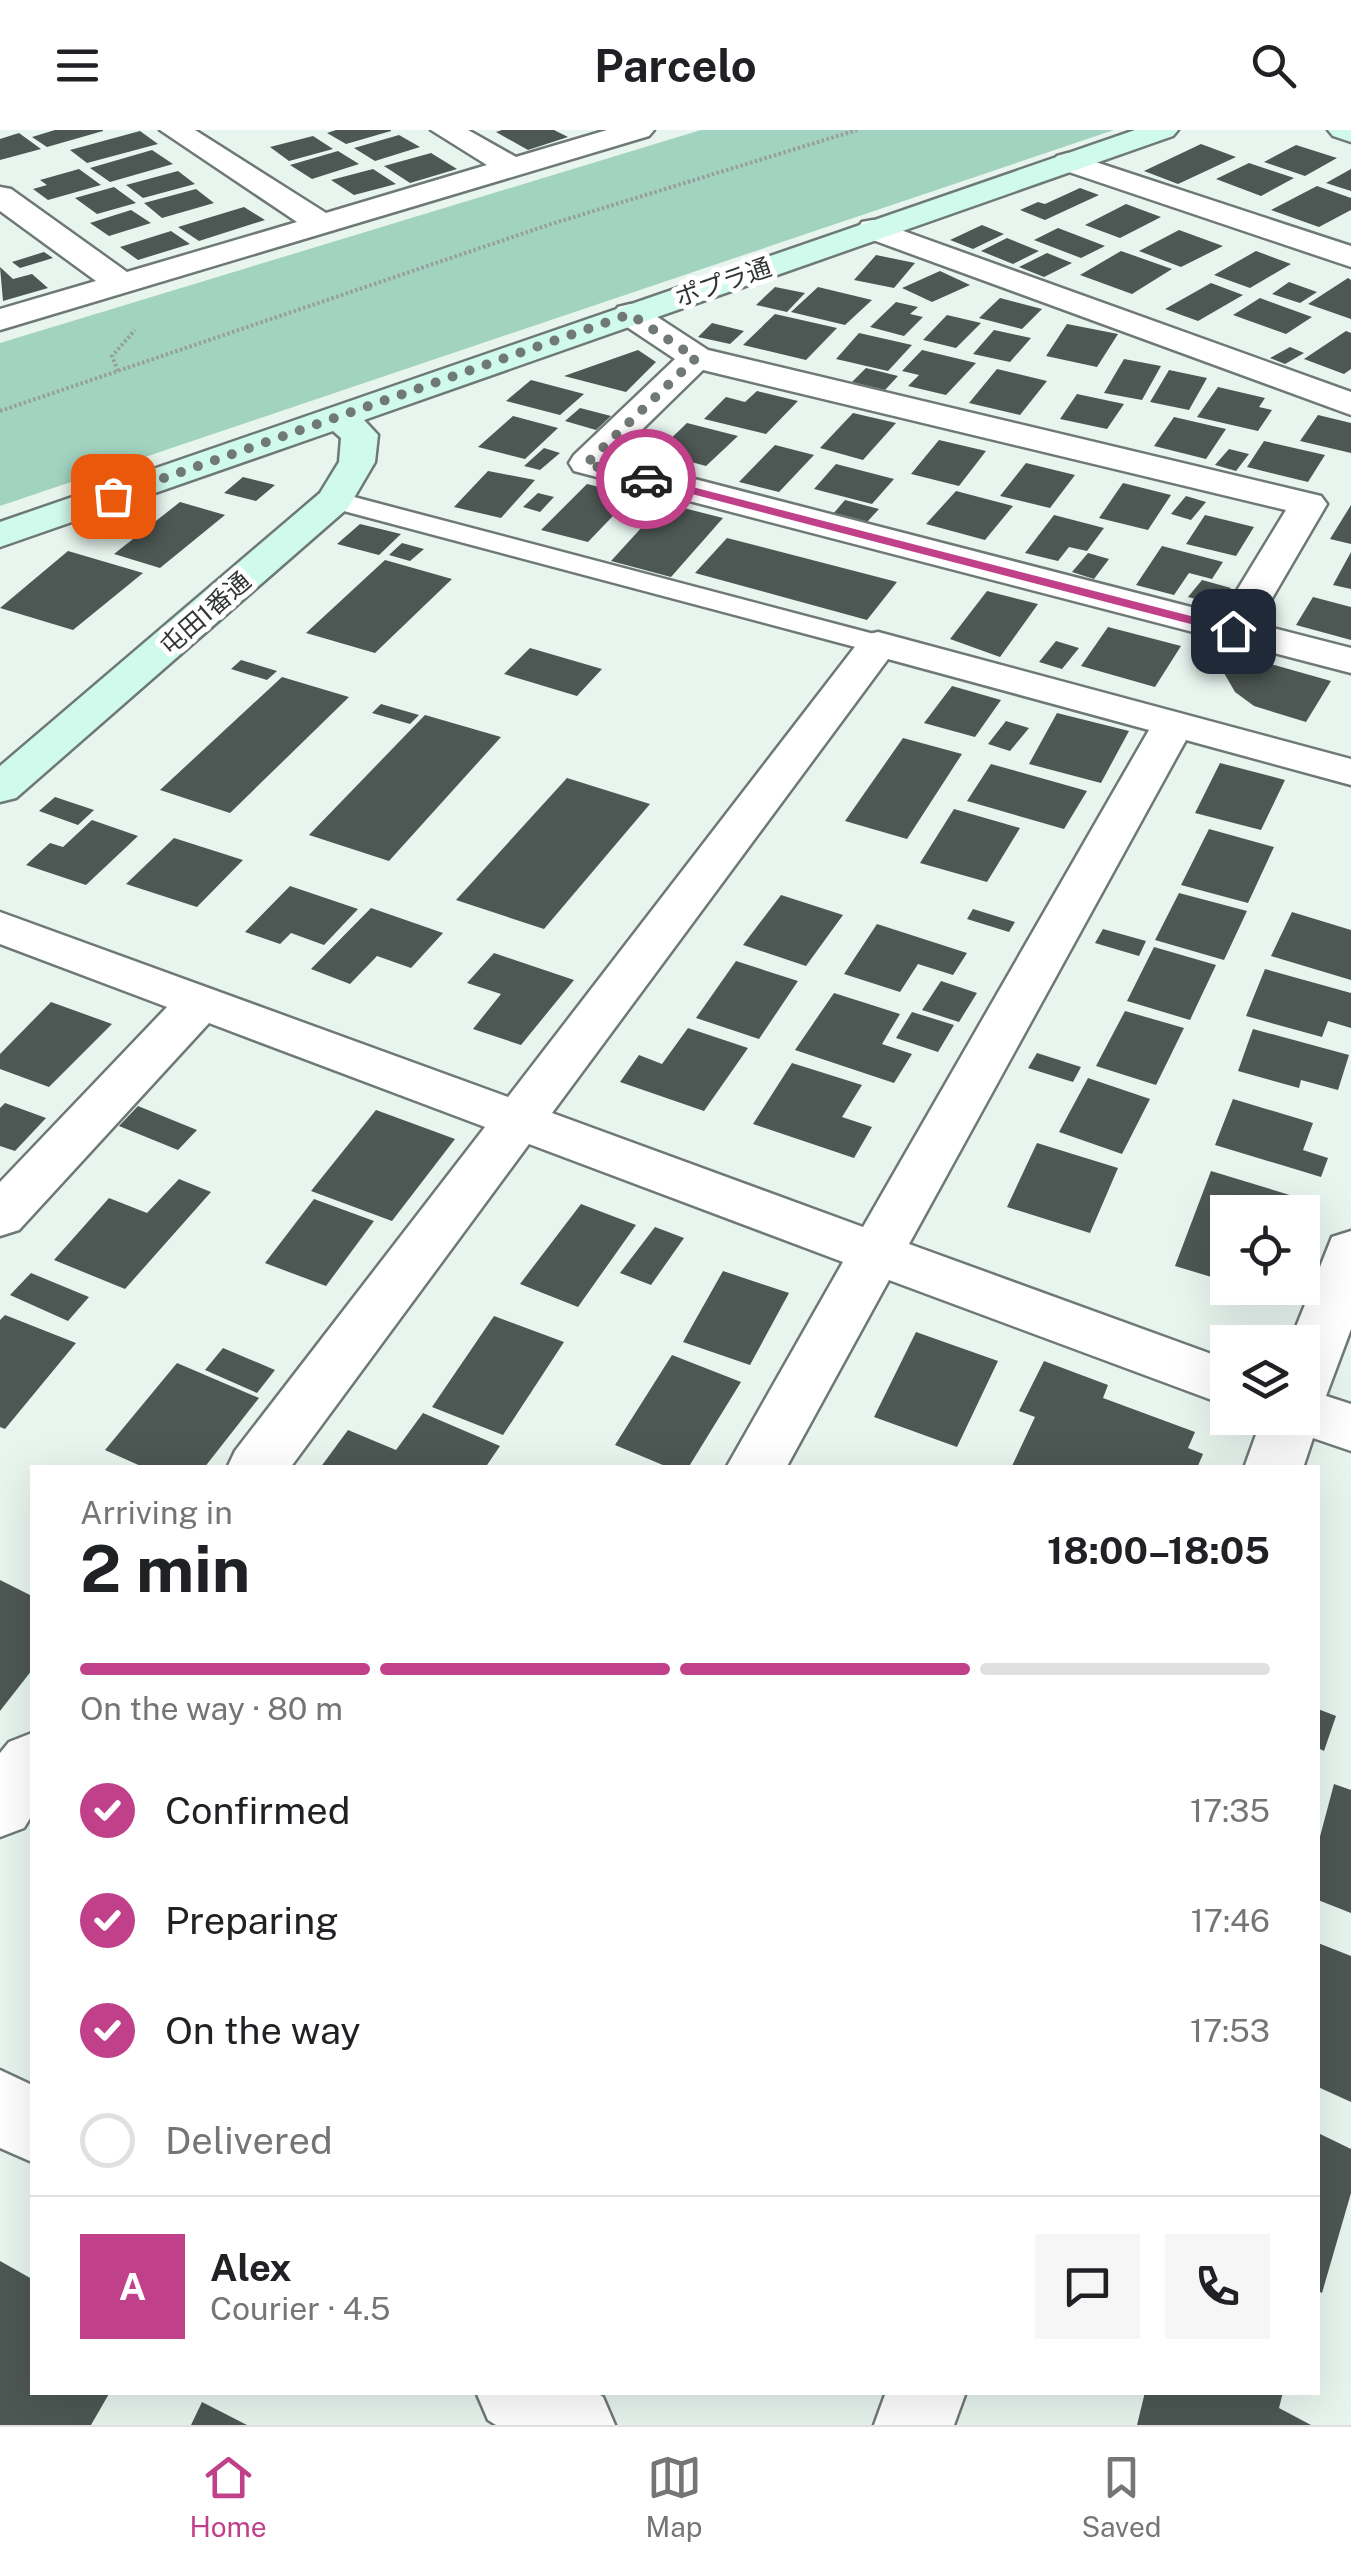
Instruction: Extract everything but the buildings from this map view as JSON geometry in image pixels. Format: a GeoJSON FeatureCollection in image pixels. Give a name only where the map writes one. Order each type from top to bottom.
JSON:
{"type":"FeatureCollection","features":[{"type":"Feature","properties":{"kind":"street"},"geometry":{"type":"LineString","coordinates":[[175,130],[323,225]]}},
{"type":"Feature","properties":{"kind":"street"},"geometry":{"type":"LineString","coordinates":[[446,130],[514,168]]}},
{"type":"Feature","properties":{"kind":"street"},"geometry":{"type":"LineString","coordinates":[[0,320],[639,130]]}},
{"type":"Feature","properties":{"kind":"street","name":"ポプラ通"},"geometry":{"type":"LineString","coordinates":[[0,535],[1163,130]]}},
{"type":"Feature","properties":{"kind":"street"},"geometry":{"type":"LineString","coordinates":[[1343,130],[1351,132]]}},
{"type":"Feature","properties":{"kind":"street"},"geometry":{"type":"LineString","coordinates":[[1068,162],[1351,256]]}},
{"type":"Feature","properties":{"kind":"street"},"geometry":{"type":"LineString","coordinates":[[0,196],[122,284]]}},
{"type":"Feature","properties":{"kind":"street"},"geometry":{"type":"LineString","coordinates":[[873,229],[1351,404]]}},
{"type":"Feature","properties":{"kind":"street"},"geometry":{"type":"LineString","coordinates":[[630,314],[696,358],[1308,504],[1233,631]]}},
{"type":"Feature","properties":{"kind":"street"},"geometry":{"type":"LineString","coordinates":[[696,358],[586,464],[1351,661]]}},
{"type":"Feature","properties":{"kind":"street","name":"屯田1番通"},"geometry":{"type":"LineString","coordinates":[[0,789],[335,500],[357,462],[360,436],[338,418]]}},
{"type":"Feature","properties":{"kind":"street"},"geometry":{"type":"LineString","coordinates":[[258,1465],[878,644],[1351,772]]}},
{"type":"Feature","properties":{"kind":"street"},"geometry":{"type":"LineString","coordinates":[[758,1465],[1173,725]]}},
{"type":"Feature","properties":{"kind":"street"},"geometry":{"type":"LineString","coordinates":[[0,927],[1210,1377]]}},
{"type":"Feature","properties":{"kind":"street"},"geometry":{"type":"LineString","coordinates":[[0,1216],[200,1002]]}},
{"type":"Feature","properties":{"kind":"street"},"geometry":{"type":"LineString","coordinates":[[1320,1337],[1351,1251]]}},
{"type":"Feature","properties":{"kind":"street"},"geometry":{"type":"LineString","coordinates":[[1320,1417],[1351,1428]]}},
{"type":"Feature","properties":{"kind":"street"},"geometry":{"type":"LineString","coordinates":[[1273,1465],[1285,1435]]}},
{"type":"Feature","properties":{"kind":"street"},"geometry":{"type":"LineString","coordinates":[[0,1806],[30,1766]]}},
{"type":"Feature","properties":{"kind":"street"},"geometry":{"type":"LineString","coordinates":[[0,2108],[30,2124]]}},
{"type":"Feature","properties":{"kind":"street"},"geometry":{"type":"LineString","coordinates":[[521,2395],[575,2425]]}},
{"type":"Feature","properties":{"kind":"street"},"geometry":{"type":"LineString","coordinates":[[914,2425],[925,2395]]}},
{"type":"Feature","properties":{"kind":"lane"},"geometry":{"type":"LineString","coordinates":[[335,500],[878,644]]}},
{"type":"Feature","properties":{"kind":"path"},"geometry":{"type":"LineString","coordinates":[[0,410],[548,225],[856,130]]}},
{"type":"Feature","properties":{"kind":"green space"},"geometry":{"type":"Polygon","coordinates":[[[701,130],[1114,130],[0,506],[0,343],[701,130]]]}},
{"type":"Feature","properties":{"kind":"way so far"},"geometry":{"type":"LineString","coordinates":[[113,496],[630,314],[696,358],[586,464],[646,479]]}},
{"type":"Feature","properties":{"kind":"route"},"geometry":{"type":"LineString","coordinates":[[646,479],[1233,631]]}}]}
